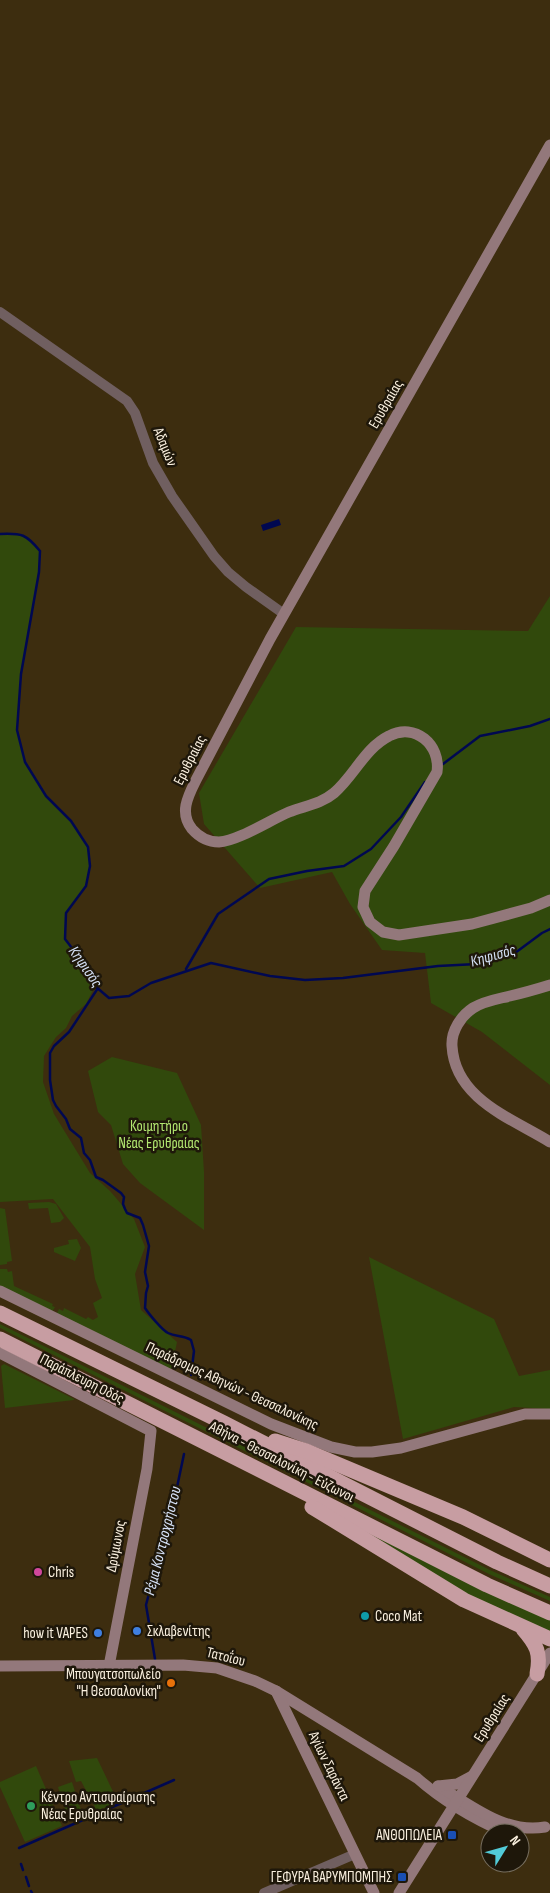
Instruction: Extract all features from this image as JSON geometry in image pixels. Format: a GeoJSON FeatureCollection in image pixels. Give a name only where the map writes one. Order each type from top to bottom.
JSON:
{"type":"FeatureCollection","features":[{"type":"Feature","properties":{"kind":"highway","name":"Αθήνα - Θεσσαλονίκη - Εύζωνοι"},"geometry":{"type":"LineString","coordinates":[[0,1313],[224,1423],[448,1538],[550,1586]]}},
{"type":"Feature","properties":{"kind":"highway","name":"Αθήνα - Θεσσαλονίκη - Εύζωνοι"},"geometry":{"type":"LineString","coordinates":[[0,1339],[234,1458],[487,1584],[550,1613]]}},
{"type":"Feature","properties":{"kind":"highway"},"geometry":{"type":"LineString","coordinates":[[224,1423],[306,1451],[463,1517],[550,1560]]}},
{"type":"Feature","properties":{"kind":"highway"},"geometry":{"type":"LineString","coordinates":[[234,1458],[464,1600],[550,1639]]}},
{"type":"Feature","properties":{"kind":"highway"},"geometry":{"type":"LineString","coordinates":[[520,1626],[536,1646],[539,1656],[537,1674]]}},
{"type":"Feature","properties":{"kind":"highway"},"geometry":{"type":"LineString","coordinates":[[537,1674],[550,1664]]}},
{"type":"Feature","properties":{"kind":"main road","name":"Ερυθραίας"},"geometry":{"type":"LineString","coordinates":[[550,145],[284,614],[187,798],[185,808],[187,819],[196,833],[210,841],[228,840],[289,812],[327,799],[346,781],[376,745],[394,733],[410,732],[420,735],[432,746],[437,756],[437,772],[394,846],[365,891],[363,907],[370,922],[383,932],[399,935],[472,924],[531,908],[550,900]]}},
{"type":"Feature","properties":{"kind":"main road"},"geometry":{"type":"LineString","coordinates":[[550,985],[475,1006],[459,1023],[454,1032],[452,1042],[454,1062],[458,1073],[476,1096],[487,1105],[550,1142]]}},
{"type":"Feature","properties":{"kind":"main road","name":"Παράδρομος Αθηνών - Θεσσαλονίκης"},"geometry":{"type":"LineString","coordinates":[[0,1290],[271,1424],[330,1447],[355,1452],[401,1448],[518,1415],[550,1414]]}},
{"type":"Feature","properties":{"kind":"main road","name":"Παράπλευρη Οδός"},"geometry":{"type":"LineString","coordinates":[[0,1353],[151,1431]]}},
{"type":"Feature","properties":{"kind":"main road","name":"Δρύμωνος"},"geometry":{"type":"LineString","coordinates":[[108,1666],[146,1469],[151,1431]]}},
{"type":"Feature","properties":{"kind":"main road","name":"Ερυθραίας"},"geometry":{"type":"LineString","coordinates":[[399,1893],[550,1653]]}},
{"type":"Feature","properties":{"kind":"main road","name":"Τατοΐου"},"geometry":{"type":"LineString","coordinates":[[0,1666],[205,1666],[238,1675],[276,1691],[457,1802]]}},
{"type":"Feature","properties":{"kind":"main road","name":"Αγίων Σαράντα"},"geometry":{"type":"LineString","coordinates":[[276,1691],[374,1893]]}},
{"type":"Feature","properties":{"kind":"main road"},"geometry":{"type":"LineString","coordinates":[[443,1824],[441,1805],[435,1789],[456,1784],[474,1775]]}},
{"type":"Feature","properties":{"kind":"main road"},"geometry":{"type":"LineString","coordinates":[[474,1775],[472,1783],[474,1800],[483,1814]]}},
{"type":"Feature","properties":{"kind":"main road"},"geometry":{"type":"LineString","coordinates":[[457,1802],[510,1826],[533,1829],[548,1827]]}},
{"type":"Feature","properties":{"kind":"main road"},"geometry":{"type":"LineString","coordinates":[[457,1802],[484,1823]]}},
{"type":"Feature","properties":{"kind":"main road"},"geometry":{"type":"LineString","coordinates":[[530,1834],[548,1827]]}},
{"type":"Feature","properties":{"kind":"street","name":"Αδαμών"},"geometry":{"type":"LineString","coordinates":[[0,312],[127,401],[138,418],[153,463],[172,496],[214,556],[228,572],[246,587],[284,614]]}},
{"type":"Feature","properties":{"kind":"street"},"geometry":{"type":"LineString","coordinates":[[264,1893],[355,1854]]}},
{"type":"Feature","properties":{"kind":"green space"},"geometry":{"type":"Polygon","coordinates":[[[13,533],[28,537],[40,551],[39,572],[21,674],[17,730],[25,762],[46,796],[71,821],[88,847],[90,866],[86,886],[66,913],[65,939],[78,956],[95,986],[86,1004],[72,1016],[66,1028],[56,1037],[44,1056],[43,1082],[54,1114],[90,1173],[110,1191],[134,1219],[145,1247],[135,1274],[141,1310],[177,1342],[171,1371],[56,1315],[59,1309],[63,1311],[64,1308],[86,1319],[88,1317],[93,1320],[98,1317],[93,1303],[102,1298],[95,1279],[90,1247],[53,1199],[0,1202],[0,534],[13,533]]]}},
{"type":"Feature","properties":{"kind":"green space"},"geometry":{"type":"Polygon","coordinates":[[[550,596],[550,1085],[482,1032],[431,1003],[425,953],[382,950],[350,904],[332,872],[260,888],[204,824],[199,793],[296,627],[528,631],[550,596]]]}},
{"type":"Feature","properties":{"kind":"green space","name":"Κοιμητήριο Νέας Ερυθραίας"},"geometry":{"type":"Polygon","coordinates":[[[112,1057],[177,1073],[201,1125],[204,1172],[204,1230],[140,1183],[123,1164],[111,1125],[98,1112],[88,1071],[112,1057]]]}},
{"type":"Feature","properties":{"kind":"green space"},"geometry":{"type":"Polygon","coordinates":[[[49,1202],[56,1204],[64,1218],[60,1222],[51,1223],[48,1208],[29,1209],[28,1203],[49,1202]]]}},
{"type":"Feature","properties":{"kind":"green space"},"geometry":{"type":"Polygon","coordinates":[[[0,1208],[5,1209],[12,1261],[0,1265],[0,1208]]]}},
{"type":"Feature","properties":{"kind":"green space"},"geometry":{"type":"Polygon","coordinates":[[[77,1239],[81,1248],[75,1261],[54,1252],[54,1248],[69,1244],[68,1240],[77,1239]]]}},
{"type":"Feature","properties":{"kind":"green space"},"geometry":{"type":"Polygon","coordinates":[[[369,1257],[494,1319],[519,1376],[550,1370],[550,1409],[514,1407],[403,1439],[369,1257]]]}},
{"type":"Feature","properties":{"kind":"green space"},"geometry":{"type":"Polygon","coordinates":[[[0,1269],[7,1269],[8,1272],[12,1271],[14,1286],[53,1304],[52,1306],[55,1307],[52,1312],[0,1286],[0,1269]]]}},
{"type":"Feature","properties":{"kind":"green space"},"geometry":{"type":"Polygon","coordinates":[[[0,1324],[492,1571],[550,1597],[550,1601],[491,1575],[0,1328],[0,1324]]]}},
{"type":"Feature","properties":{"kind":"green space"},"geometry":{"type":"Polygon","coordinates":[[[4,1364],[74,1400],[5,1408],[1,1366],[4,1364]]]}},
{"type":"Feature","properties":{"kind":"green space"},"geometry":{"type":"Polygon","coordinates":[[[332,1511],[550,1618],[550,1632],[472,1597],[332,1511]]]}},
{"type":"Feature","properties":{"kind":"green space"},"geometry":{"type":"Polygon","coordinates":[[[97,1758],[118,1802],[97,1811],[81,1781],[76,1782],[69,1761],[97,1758]]]}},
{"type":"Feature","properties":{"kind":"green space","name":"Κέντρο Αντισφαίρισης Νέας Ερυθραίας"},"geometry":{"type":"Polygon","coordinates":[[[36,1766],[62,1826],[25,1842],[0,1787],[0,1782],[36,1766]]]}},
{"type":"Feature","properties":{"kind":"green space"},"geometry":{"type":"Polygon","coordinates":[[[72,1782],[81,1810],[67,1815],[58,1787],[72,1782]]]}},
{"type":"Feature","properties":{"kind":"shaded area"},"geometry":{"type":"Polygon","coordinates":[[[279,519],[281,525],[263,531],[261,525],[279,519]]]}},
{"type":"Feature","properties":{"kind":"waterway","name":"Κηφισός"},"geometry":{"type":"LineString","coordinates":[[0,534],[19,534],[31,541],[40,551],[39,572],[21,674],[17,730],[25,762],[46,796],[71,821],[88,847],[90,866],[86,886],[66,913],[65,939],[78,956],[95,986],[109,998],[129,996],[151,983],[211,963],[270,976],[305,980],[343,978],[438,966],[477,964],[515,953],[550,929]]}},
{"type":"Feature","properties":{"kind":"waterway"},"geometry":{"type":"LineString","coordinates":[[443,764],[480,736],[530,726],[550,719]]}},
{"type":"Feature","properties":{"kind":"waterway"},"geometry":{"type":"LineString","coordinates":[[186,969],[218,914],[269,879],[344,866],[371,849],[401,817],[425,782]]}},
{"type":"Feature","properties":{"kind":"waterway","name":"Ρέμα Κοντροχρήστου"},"geometry":{"type":"LineString","coordinates":[[98,988],[69,1032],[54,1046],[50,1053],[50,1080],[53,1100],[66,1119],[70,1129],[81,1138],[84,1153],[90,1160],[96,1177],[121,1193],[124,1197],[123,1204],[127,1213],[140,1218],[149,1246],[145,1272],[148,1286],[145,1308],[165,1331],[191,1340],[194,1351],[191,1375]]}},
{"type":"Feature","properties":{"kind":"waterway","name":"Ρέμα Κοντροχρήστου"},"geometry":{"type":"LineString","coordinates":[[155,1659],[146,1605],[172,1511],[184,1454]]}},
{"type":"Feature","properties":{"kind":"waterway"},"geometry":{"type":"LineString","coordinates":[[19,1848],[174,1780]]}},
{"type":"Feature","properties":{"kind":"waterway"},"geometry":{"type":"LineString","coordinates":[[21,1864],[23,1870]]}},
{"type":"Feature","properties":{"kind":"waterway"},"geometry":{"type":"LineString","coordinates":[[26,1877],[29,1886]]}},
{"type":"Feature","properties":{"kind":"place","name":"Chris"},"geometry":{"type":"Point","coordinates":[38,1572]}},
{"type":"Feature","properties":{"kind":"place","name":"Coco Mat"},"geometry":{"type":"Point","coordinates":[365,1616]}},
{"type":"Feature","properties":{"kind":"place","name":"Σκλαβενίτης"},"geometry":{"type":"Point","coordinates":[137,1631]}},
{"type":"Feature","properties":{"kind":"place","name":"how it VAPES"},"geometry":{"type":"Point","coordinates":[98,1633]}},
{"type":"Feature","properties":{"kind":"place","name":"Μπουγατσοπωλείο \"Η Θεσσαλονίκη\""},"geometry":{"type":"Point","coordinates":[171,1683]}},
{"type":"Feature","properties":{"kind":"place","name":"Κέντρο Αντισφαίρισης Νέας Ερυθραίας"},"geometry":{"type":"Point","coordinates":[31,1806]}},
{"type":"Feature","properties":{"kind":"place","name":"ΑΝΘΟΠΩΛΕΙΑ"},"geometry":{"type":"Point","coordinates":[452,1835]}},
{"type":"Feature","properties":{"kind":"place","name":"ΓΕΦΥΡΑ ΒΑΡΥΜΠΟΜΠΗΣ"},"geometry":{"type":"Point","coordinates":[402,1877]}}]}
